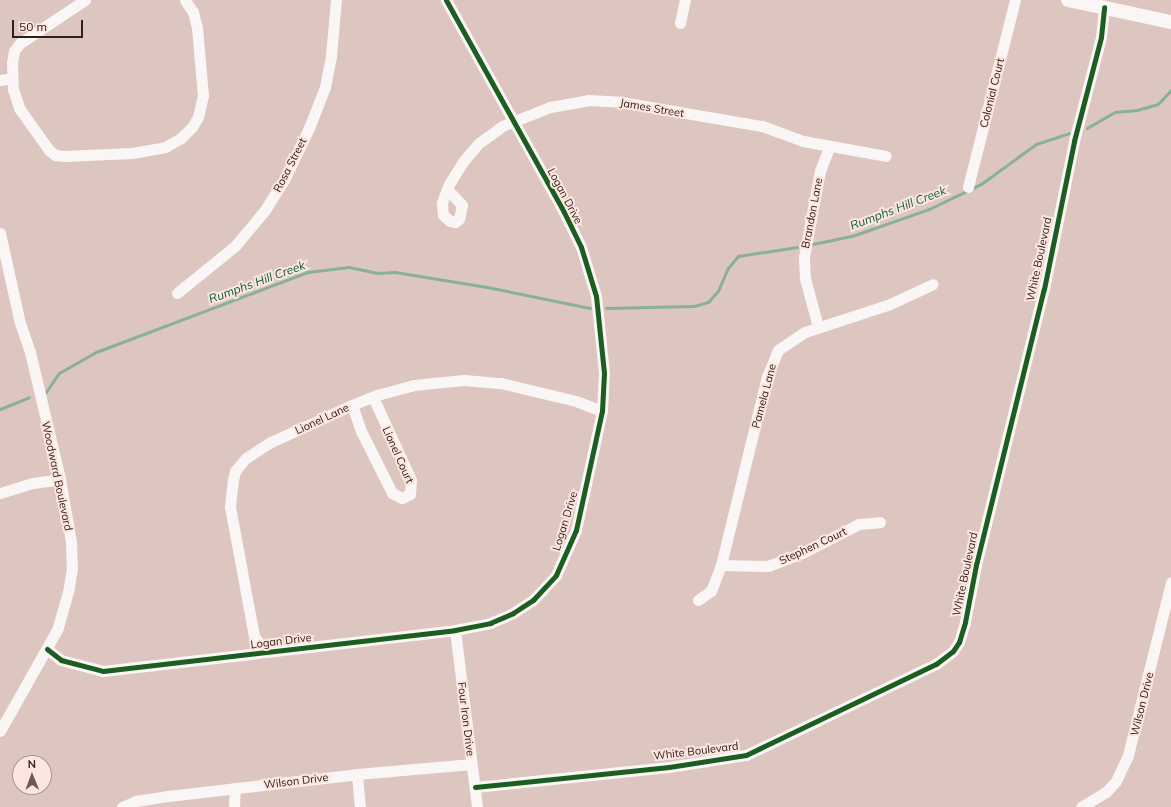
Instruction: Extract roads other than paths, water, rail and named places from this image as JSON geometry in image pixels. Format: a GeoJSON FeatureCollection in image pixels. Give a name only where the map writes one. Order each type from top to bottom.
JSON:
{"type":"FeatureCollection","features":[{"type":"Feature","properties":{"kind":"street"},"geometry":{"type":"LineString","coordinates":[[85,0],[20,43],[14,51],[12,78],[19,108],[55,155],[132,152],[165,147],[181,138],[192,127],[198,116],[203,96],[197,28],[192,12],[185,0]]}},
{"type":"Feature","properties":{"kind":"street","name":"Rosa Street"},"geometry":{"type":"LineString","coordinates":[[177,293],[235,246],[265,210],[284,180],[309,128],[324,87],[331,55],[336,0]]}},
{"type":"Feature","properties":{"kind":"street","name":"Logan Drive"},"geometry":{"type":"LineString","coordinates":[[47,649],[61,660],[103,671],[455,630],[490,623],[514,613],[541,593],[556,575],[576,530],[602,411],[603,347],[597,302],[589,272],[564,212],[446,0]]}},
{"type":"Feature","properties":{"kind":"street"},"geometry":{"type":"LineString","coordinates":[[680,23],[684,0]]}},
{"type":"Feature","properties":{"kind":"street","name":"Colonial Court"},"geometry":{"type":"LineString","coordinates":[[968,187],[1015,0]]}},
{"type":"Feature","properties":{"kind":"street"},"geometry":{"type":"LineString","coordinates":[[1068,0],[1171,22]]}},
{"type":"Feature","properties":{"kind":"street","name":"White Boulevard"},"geometry":{"type":"LineString","coordinates":[[475,787],[668,767],[746,754],[936,664],[953,651],[959,642],[965,622],[976,565],[1044,289],[1074,141],[1101,37],[1104,7]]}},
{"type":"Feature","properties":{"kind":"street"},"geometry":{"type":"LineString","coordinates":[[0,80],[12,78]]}},
{"type":"Feature","properties":{"kind":"street","name":"James Street"},"geometry":{"type":"LineString","coordinates":[[447,189],[467,156],[490,133],[514,121],[568,102],[609,101],[762,126],[829,147],[886,156]]}},
{"type":"Feature","properties":{"kind":"street","name":"Brandon Lane"},"geometry":{"type":"LineString","coordinates":[[818,327],[805,278],[804,257],[820,171],[829,147]]}},
{"type":"Feature","properties":{"kind":"street","name":"Woodward Boulevard"},"geometry":{"type":"LineString","coordinates":[[0,233],[4,267],[30,352],[60,479],[71,542],[72,568],[65,604],[47,649],[0,731]]}},
{"type":"Feature","properties":{"kind":"street","name":"Pamela Lane"},"geometry":{"type":"LineString","coordinates":[[698,600],[711,591],[722,565],[770,367],[784,344],[818,327],[890,304],[934,284]]}},
{"type":"Feature","properties":{"kind":"street","name":"Lionel Lane"},"geometry":{"type":"LineString","coordinates":[[266,652],[254,636],[230,508],[234,476],[246,458],[262,447],[352,405],[414,384],[439,381],[482,381],[559,396],[602,411]]}},
{"type":"Feature","properties":{"kind":"street","name":"Lionel Court"},"geometry":{"type":"LineString","coordinates":[[352,405],[361,431],[392,493],[402,498],[410,494],[411,480],[373,397]]}},
{"type":"Feature","properties":{"kind":"street"},"geometry":{"type":"LineString","coordinates":[[0,493],[33,483],[60,479]]}},
{"type":"Feature","properties":{"kind":"street","name":"Stephen Court"},"geometry":{"type":"LineString","coordinates":[[722,565],[768,566],[802,553],[859,524],[880,522]]}},
{"type":"Feature","properties":{"kind":"street","name":"Wilson Drive"},"geometry":{"type":"LineString","coordinates":[[1081,807],[1106,792],[1116,781],[1128,755],[1171,582]]}},
{"type":"Feature","properties":{"kind":"street","name":"Four Iron Drive"},"geometry":{"type":"LineString","coordinates":[[455,630],[477,807]]}},
{"type":"Feature","properties":{"kind":"street","name":"Wilson Drive"},"geometry":{"type":"LineString","coordinates":[[122,807],[136,801],[235,788],[357,774],[472,764]]}},
{"type":"Feature","properties":{"kind":"street"},"geometry":{"type":"LineString","coordinates":[[357,774],[360,807]]}},
{"type":"Feature","properties":{"kind":"street"},"geometry":{"type":"LineString","coordinates":[[234,807],[235,788]]}},
{"type":"Feature","properties":{"kind":"waterway","name":"Rumphs Hill Creek"},"geometry":{"type":"LineString","coordinates":[[1087,128],[1115,112],[1137,110],[1158,104],[1171,90]]}},
{"type":"Feature","properties":{"kind":"waterway","name":"Rumphs Hill Creek"},"geometry":{"type":"LineString","coordinates":[[813,244],[852,236],[929,209],[981,184],[1036,144],[1069,133]]}},
{"type":"Feature","properties":{"kind":"waterway","name":"Rumphs Hill Creek"},"geometry":{"type":"LineString","coordinates":[[606,308],[694,306],[708,302],[718,291],[728,268],[738,256],[797,247]]}},
{"type":"Feature","properties":{"kind":"waterway","name":"Rumphs Hill Creek"},"geometry":{"type":"LineString","coordinates":[[46,392],[59,373],[96,352],[308,272],[349,267],[377,273],[395,272],[487,287],[590,308]]}},
{"type":"Feature","properties":{"kind":"waterway","name":"Rumphs Hill Creek"},"geometry":{"type":"LineString","coordinates":[[0,409],[29,397]]}}]}
